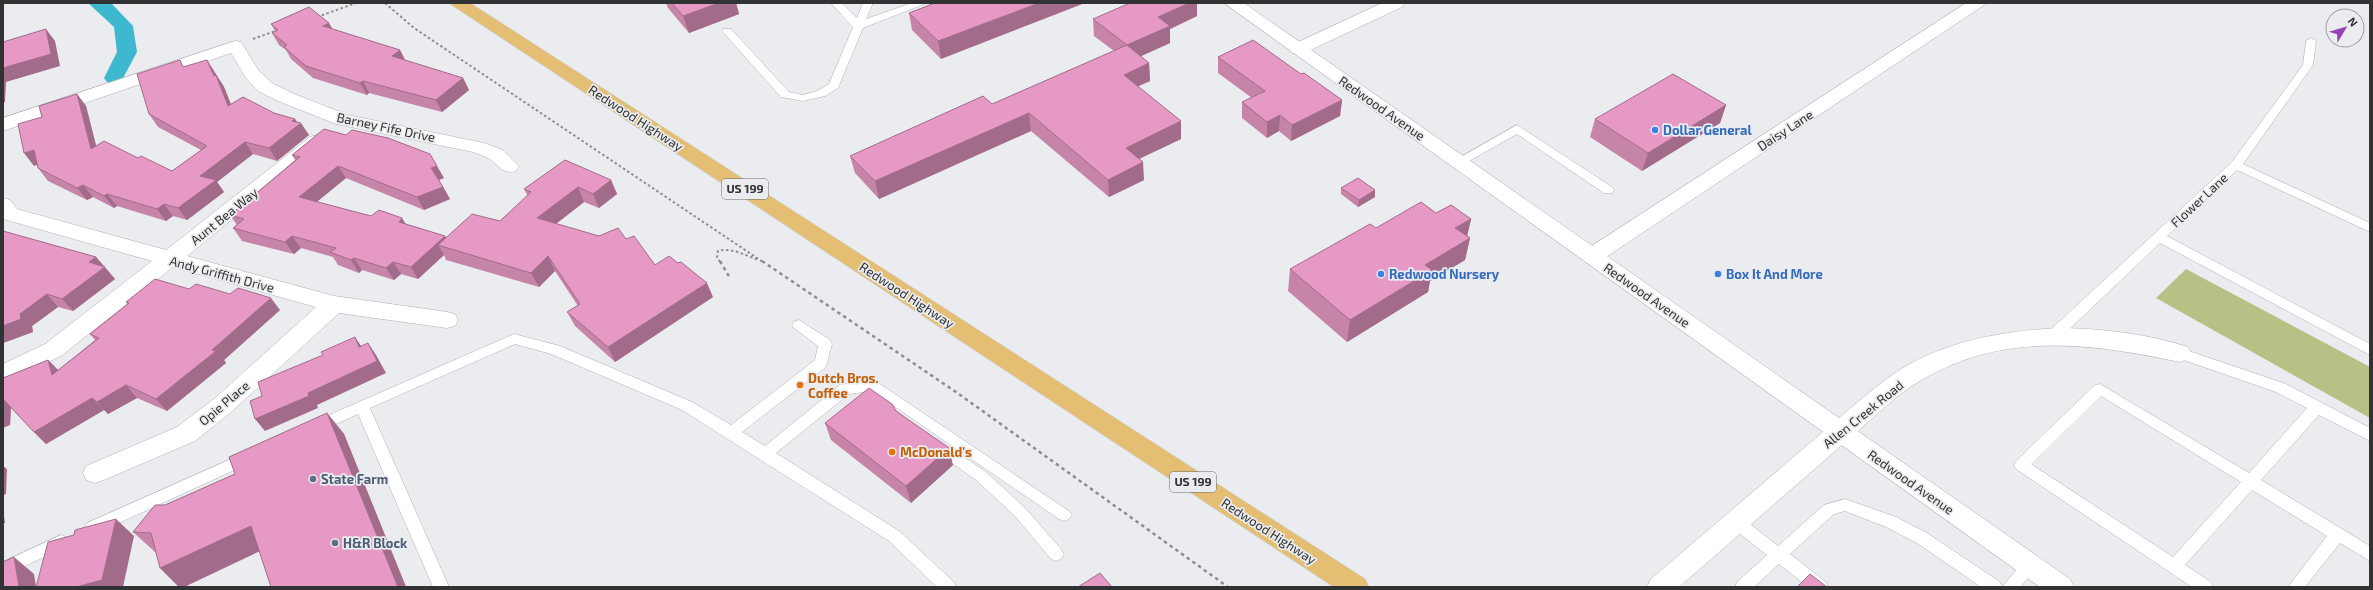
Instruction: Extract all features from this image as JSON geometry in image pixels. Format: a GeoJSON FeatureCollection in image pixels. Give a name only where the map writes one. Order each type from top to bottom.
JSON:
{"type":"FeatureCollection","features":[{"type":"Feature","properties":{"kind":"highway","name":"Redwood Highway"},"geometry":{"type":"LineString","coordinates":[[458,3],[1356,587]]}},
{"type":"Feature","properties":{"kind":"street","name":"Redwood Avenue"},"geometry":{"type":"LineString","coordinates":[[1233,3],[2061,587]]}},
{"type":"Feature","properties":{"kind":"street"},"geometry":{"type":"LineString","coordinates":[[1298,49],[1396,3]]}},
{"type":"Feature","properties":{"kind":"street","name":"Daisy Lane"},"geometry":{"type":"LineString","coordinates":[[1592,256],[1978,3]]}},
{"type":"Feature","properties":{"kind":"street"},"geometry":{"type":"LineString","coordinates":[[3,125],[235,46]]}},
{"type":"Feature","properties":{"kind":"street","name":"Barney Fife Drive"},"geometry":{"type":"LineString","coordinates":[[235,46],[252,74],[265,87],[284,97],[343,120],[477,146],[496,154],[509,166]]}},
{"type":"Feature","properties":{"kind":"street","name":"Aunt Bea Way"},"geometry":{"type":"LineString","coordinates":[[3,374],[53,350],[170,259],[343,120]]}},
{"type":"Feature","properties":{"kind":"street","name":"Andy Griffith Drive"},"geometry":{"type":"LineString","coordinates":[[5,212],[334,304],[447,320]]}},
{"type":"Feature","properties":{"kind":"street","name":"Opie Place"},"geometry":{"type":"LineString","coordinates":[[95,473],[186,434],[222,406],[334,304]]}},
{"type":"Feature","properties":{"kind":"street","name":"Allen Creek Road"},"geometry":{"type":"LineString","coordinates":[[1660,587],[1897,384],[1943,358],[1968,349],[2023,338],[2053,336],[2088,337],[2180,353]]}},
{"type":"Feature","properties":{"kind":"lane"},"geometry":{"type":"LineString","coordinates":[[836,3],[858,26]]}},
{"type":"Feature","properties":{"kind":"lane"},"geometry":{"type":"LineString","coordinates":[[727,31],[785,95],[804,98],[821,94],[834,86],[868,3]]}},
{"type":"Feature","properties":{"kind":"lane"},"geometry":{"type":"LineString","coordinates":[[858,26],[922,3]]}},
{"type":"Feature","properties":{"kind":"lane","name":"Flower Lane"},"geometry":{"type":"LineString","coordinates":[[2053,336],[2236,165],[2308,66],[2312,41]]}},
{"type":"Feature","properties":{"kind":"lane"},"geometry":{"type":"LineString","coordinates":[[1458,162],[1517,129],[1608,190]]}},
{"type":"Feature","properties":{"kind":"lane"},"geometry":{"type":"LineString","coordinates":[[2236,165],[2370,228]]}},
{"type":"Feature","properties":{"kind":"lane"},"geometry":{"type":"LineString","coordinates":[[2158,237],[2370,350]]}},
{"type":"Feature","properties":{"kind":"lane"},"geometry":{"type":"LineString","coordinates":[[731,433],[821,363],[825,344],[799,324]]}},
{"type":"Feature","properties":{"kind":"lane"},"geometry":{"type":"LineString","coordinates":[[300,434],[514,339],[555,350],[687,406],[894,536],[948,587]]}},
{"type":"Feature","properties":{"kind":"lane"},"geometry":{"type":"LineString","coordinates":[[2180,353],[2281,388],[2318,406],[2370,435]]}},
{"type":"Feature","properties":{"kind":"lane"},"geometry":{"type":"LineString","coordinates":[[765,454],[844,389],[874,385],[1064,516]]}},
{"type":"Feature","properties":{"kind":"lane"},"geometry":{"type":"LineString","coordinates":[[2205,587],[2021,464],[2100,389],[2370,554]]}},
{"type":"Feature","properties":{"kind":"lane"},"geometry":{"type":"LineString","coordinates":[[895,400],[906,423],[981,476],[1020,512],[1056,554]]}},
{"type":"Feature","properties":{"kind":"lane"},"geometry":{"type":"LineString","coordinates":[[362,406],[441,587]]}},
{"type":"Feature","properties":{"kind":"lane"},"geometry":{"type":"LineString","coordinates":[[2174,567],[2318,406]]}},
{"type":"Feature","properties":{"kind":"lane"},"geometry":{"type":"LineString","coordinates":[[3,569],[263,451]]}},
{"type":"Feature","properties":{"kind":"lane"},"geometry":{"type":"LineString","coordinates":[[1743,587],[1829,509],[1845,506],[1891,522],[1922,538],[1994,587]]}},
{"type":"Feature","properties":{"kind":"lane"},"geometry":{"type":"LineString","coordinates":[[1736,522],[1820,587]]}},
{"type":"Feature","properties":{"kind":"lane"},"geometry":{"type":"LineString","coordinates":[[2296,587],[2338,534]]}},
{"type":"Feature","properties":{"kind":"lane"},"geometry":{"type":"LineString","coordinates":[[2010,587],[2030,566]]}},
{"type":"Feature","properties":{"kind":"path"},"geometry":{"type":"LineString","coordinates":[[315,17],[356,3]]}},
{"type":"Feature","properties":{"kind":"path"},"geometry":{"type":"LineString","coordinates":[[385,3],[414,28],[762,260],[956,392],[1228,587]]}},
{"type":"Feature","properties":{"kind":"path"},"geometry":{"type":"LineString","coordinates":[[235,46],[281,29]]}},
{"type":"Feature","properties":{"kind":"path"},"geometry":{"type":"LineString","coordinates":[[730,278],[717,257],[718,251],[727,249],[745,257],[762,260]]}},
{"type":"Feature","properties":{"kind":"green space"},"geometry":{"type":"Polygon","coordinates":[[[2186,269],[2370,367],[2370,418],[2156,298],[2186,269]]]}},
{"type":"Feature","properties":{"kind":"building"},"geometry":{"type":"Polygon","coordinates":[[[672,3],[719,3],[683,16],[672,3]]]}},
{"type":"Feature","properties":{"kind":"building"},"geometry":{"type":"Polygon","coordinates":[[[935,3],[1039,3],[938,41],[909,13],[935,3]]]}},
{"type":"Feature","properties":{"kind":"building"},"geometry":{"type":"Polygon","coordinates":[[[1130,3],[1189,3],[1158,17],[1170,26],[1127,45],[1093,19],[1130,3]]]}},
{"type":"Feature","properties":{"kind":"building"},"geometry":{"type":"Polygon","coordinates":[[[309,7],[329,23],[323,26],[400,50],[392,56],[463,78],[436,100],[363,81],[360,83],[306,66],[284,47],[287,45],[272,33],[278,30],[271,24],[309,7]]]}},
{"type":"Feature","properties":{"kind":"building"},"geometry":{"type":"Polygon","coordinates":[[[46,29],[51,54],[3,68],[3,42],[46,29]]]}},
{"type":"Feature","properties":{"kind":"building"},"geometry":{"type":"Polygon","coordinates":[[[1253,40],[1301,74],[1304,73],[1342,100],[1292,125],[1280,115],[1267,122],[1242,102],[1265,91],[1218,57],[1253,40]]]}},
{"type":"Feature","properties":{"kind":"building"},"geometry":{"type":"Polygon","coordinates":[[[1127,45],[1149,63],[1124,75],[1181,121],[1126,148],[1143,162],[1108,180],[1029,113],[875,181],[850,156],[983,96],[992,104],[1127,45]]]}},
{"type":"Feature","properties":{"kind":"building"},"geometry":{"type":"Polygon","coordinates":[[[180,60],[183,67],[207,60],[214,76],[216,75],[228,106],[243,97],[274,113],[295,119],[292,121],[301,123],[269,148],[245,142],[200,176],[216,180],[178,208],[164,204],[157,209],[107,194],[104,196],[83,185],[77,188],[38,168],[34,150],[24,153],[18,124],[42,117],[39,106],[77,94],[91,149],[104,141],[138,158],[141,156],[172,171],[207,146],[149,114],[137,74],[180,60]]]}},
{"type":"Feature","properties":{"kind":"building","name":"Dollar General"},"geometry":{"type":"Polygon","coordinates":[[[1673,74],[1726,105],[1648,153],[1595,119],[1673,74]]]}},
{"type":"Feature","properties":{"kind":"building"},"geometry":{"type":"Polygon","coordinates":[[[324,129],[346,135],[352,130],[388,138],[430,154],[437,166],[431,168],[443,187],[417,197],[338,166],[299,197],[371,216],[379,210],[402,218],[399,222],[445,236],[411,267],[393,262],[386,268],[354,258],[351,260],[330,252],[336,248],[292,236],[285,242],[233,228],[244,219],[230,215],[300,157],[292,155],[324,129]]]}},
{"type":"Feature","properties":{"kind":"building"},"geometry":{"type":"Polygon","coordinates":[[[565,160],[611,180],[593,194],[578,187],[537,218],[599,236],[618,228],[626,239],[634,236],[655,265],[669,256],[678,263],[681,262],[707,283],[608,347],[567,312],[580,304],[548,256],[531,273],[438,245],[472,214],[500,221],[531,192],[524,189],[565,160]]]}},
{"type":"Feature","properties":{"kind":"building"},"geometry":{"type":"Polygon","coordinates":[[[1358,178],[1375,190],[1359,200],[1341,188],[1358,178]]]}},
{"type":"Feature","properties":{"kind":"building","name":"Redwood Nursery"},"geometry":{"type":"Polygon","coordinates":[[[1421,202],[1436,213],[1451,205],[1471,219],[1455,228],[1470,238],[1425,265],[1432,270],[1350,320],[1290,269],[1370,224],[1376,228],[1421,202]]]}},
{"type":"Feature","properties":{"kind":"building"},"geometry":{"type":"Polygon","coordinates":[[[3,231],[96,257],[89,262],[105,267],[62,299],[47,294],[20,314],[21,319],[3,326],[3,231]]]}},
{"type":"Feature","properties":{"kind":"building"},"geometry":{"type":"Polygon","coordinates":[[[155,279],[189,289],[196,284],[230,294],[238,288],[271,298],[212,350],[216,351],[156,399],[126,385],[97,402],[92,398],[34,432],[3,399],[3,378],[48,360],[52,375],[99,338],[90,334],[129,303],[126,302],[155,279]]]}},
{"type":"Feature","properties":{"kind":"building"},"geometry":{"type":"Polygon","coordinates":[[[355,337],[359,347],[368,343],[377,361],[308,393],[309,396],[255,419],[250,401],[262,396],[258,382],[323,355],[321,352],[355,337]]]}},
{"type":"Feature","properties":{"kind":"building"},"geometry":{"type":"Polygon","coordinates":[[[869,388],[892,404],[896,411],[949,448],[906,486],[825,423],[869,388]]]}},
{"type":"Feature","properties":{"kind":"building"},"geometry":{"type":"Polygon","coordinates":[[[327,413],[398,587],[271,587],[251,526],[160,568],[151,533],[133,532],[155,505],[165,505],[235,474],[229,457],[327,413]]]}},
{"type":"Feature","properties":{"kind":"building"},"geometry":{"type":"Polygon","coordinates":[[[116,519],[102,580],[76,587],[36,587],[48,542],[74,535],[75,530],[116,519]]]}},
{"type":"Feature","properties":{"kind":"building"},"geometry":{"type":"Polygon","coordinates":[[[14,557],[19,587],[3,587],[3,562],[14,557]]]}},
{"type":"Feature","properties":{"kind":"building"},"geometry":{"type":"Polygon","coordinates":[[[1100,573],[1112,587],[1078,587],[1100,573]]]}},
{"type":"Feature","properties":{"kind":"building"},"geometry":{"type":"Polygon","coordinates":[[[1810,574],[1827,587],[1797,587],[1810,574]]]}},
{"type":"Feature","properties":{"kind":"waterway"},"geometry":{"type":"LineString","coordinates":[[97,3],[101,4],[123,26],[127,52],[114,78]]}},
{"type":"Feature","properties":{"kind":"place","name":"Dollar General"},"geometry":{"type":"Point","coordinates":[1655,130]}},
{"type":"Feature","properties":{"kind":"place","name":"Redwood Nursery"},"geometry":{"type":"Point","coordinates":[1381,274]}},
{"type":"Feature","properties":{"kind":"place","name":"Box It And More"},"geometry":{"type":"Point","coordinates":[1718,274]}},
{"type":"Feature","properties":{"kind":"place","name":"Dutch Bros. Coffee"},"geometry":{"type":"Point","coordinates":[800,385]}},
{"type":"Feature","properties":{"kind":"place","name":"McDonald's"},"geometry":{"type":"Point","coordinates":[892,452]}},
{"type":"Feature","properties":{"kind":"place","name":"State Farm"},"geometry":{"type":"Point","coordinates":[313,479]}},
{"type":"Feature","properties":{"kind":"place","name":"H&R Block"},"geometry":{"type":"Point","coordinates":[335,543]}}]}
